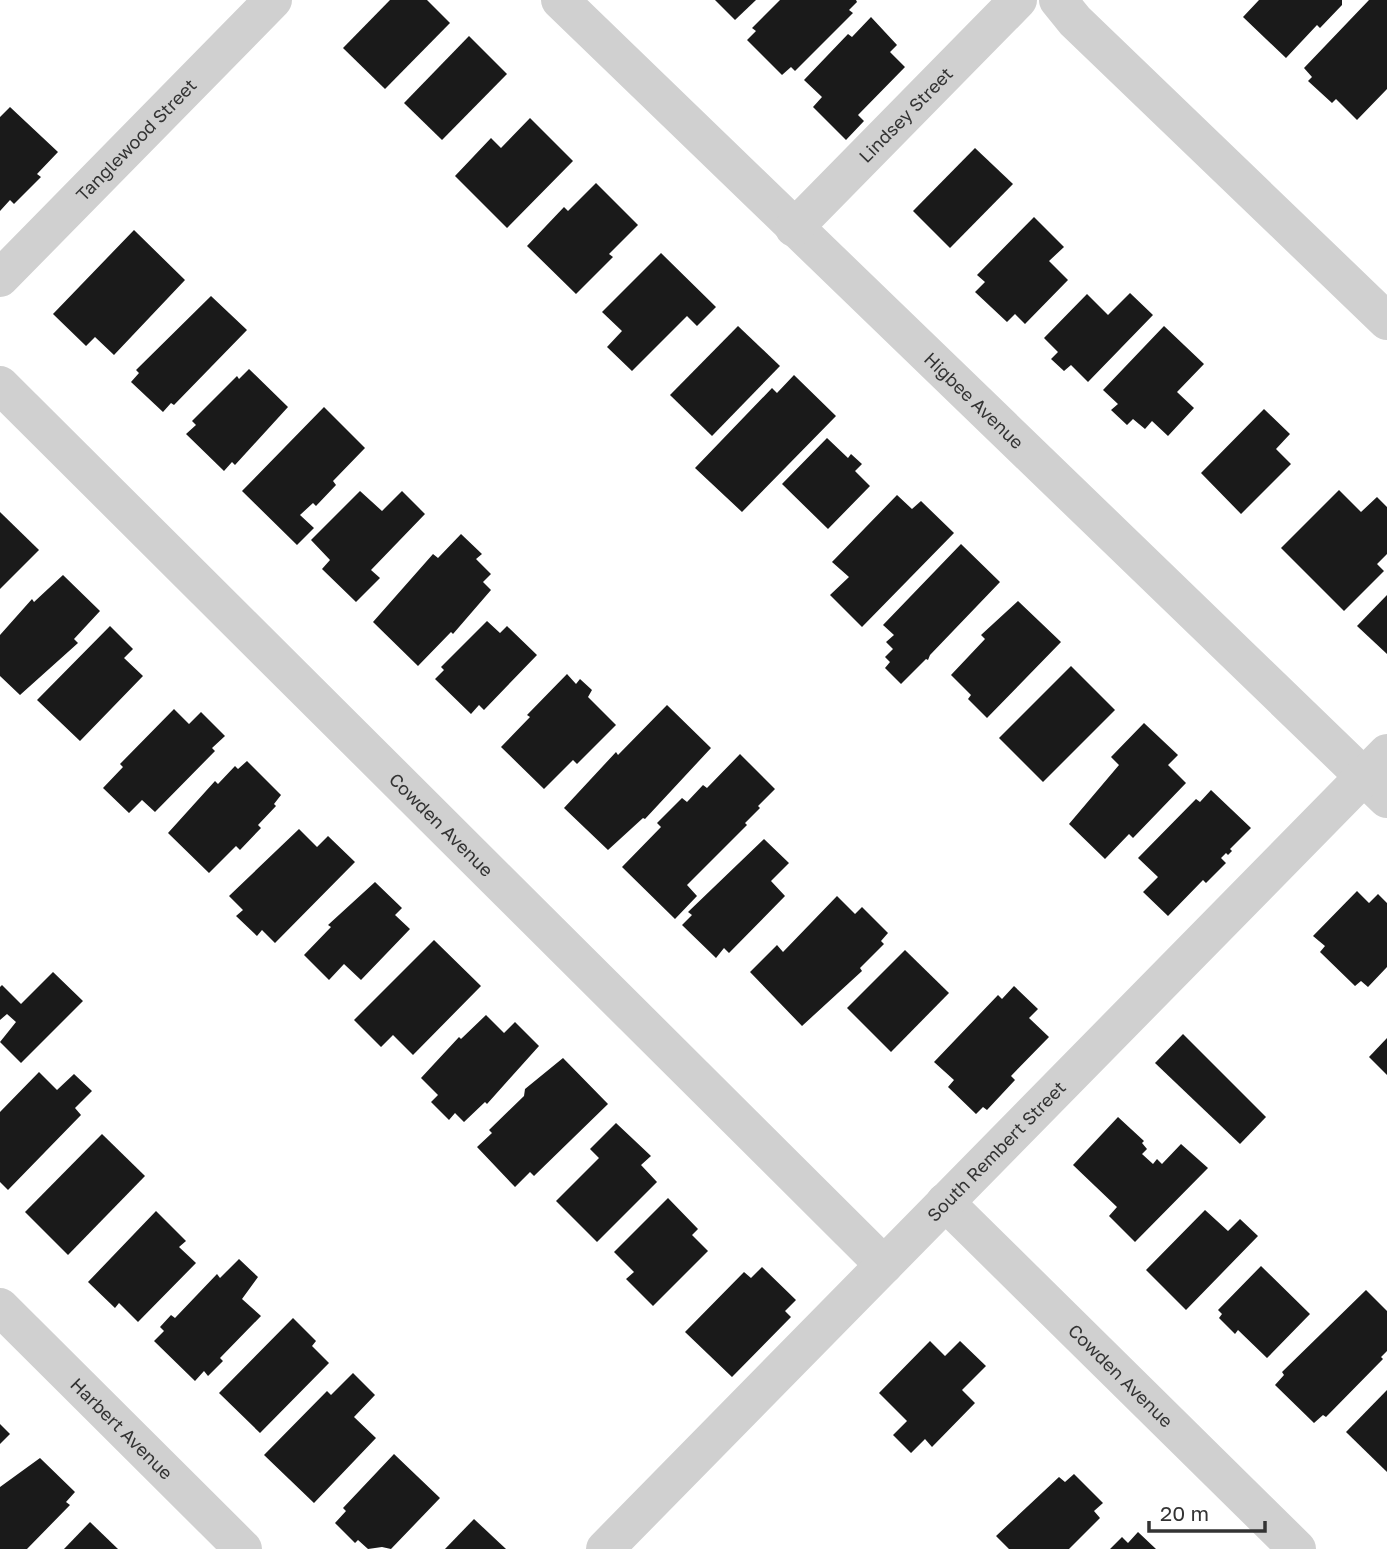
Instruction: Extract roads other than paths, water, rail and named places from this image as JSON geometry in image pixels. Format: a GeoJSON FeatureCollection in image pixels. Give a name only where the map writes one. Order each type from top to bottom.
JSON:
{"type":"FeatureCollection","features":[{"type":"Feature","properties":{"kind":"street","name":"Tanglewood Street"},"geometry":{"type":"LineString","coordinates":[[0,278],[273,0]]}},
{"type":"Feature","properties":{"kind":"street","name":"Higbee Avenue"},"geometry":{"type":"LineString","coordinates":[[560,0],[794,228],[1379,776]]}},
{"type":"Feature","properties":{"kind":"street","name":"Lindsey Street"},"geometry":{"type":"LineString","coordinates":[[794,228],[1018,0]]}},
{"type":"Feature","properties":{"kind":"street"},"geometry":{"type":"LineString","coordinates":[[1058,0],[1075,21],[1387,321]]}},
{"type":"Feature","properties":{"kind":"street","name":"Cowden Avenue"},"geometry":{"type":"LineString","coordinates":[[0,385],[884,1265]]}},
{"type":"Feature","properties":{"kind":"street","name":"South Rembert Street"},"geometry":{"type":"LineString","coordinates":[[604,1549],[945,1202],[1379,776]]}},
{"type":"Feature","properties":{"kind":"street","name":"Cowden Avenue"},"geometry":{"type":"LineString","coordinates":[[945,1202],[1297,1549]]}},
{"type":"Feature","properties":{"kind":"street","name":"Harbert Avenue"},"geometry":{"type":"LineString","coordinates":[[0,1307],[243,1549]]}}]}
